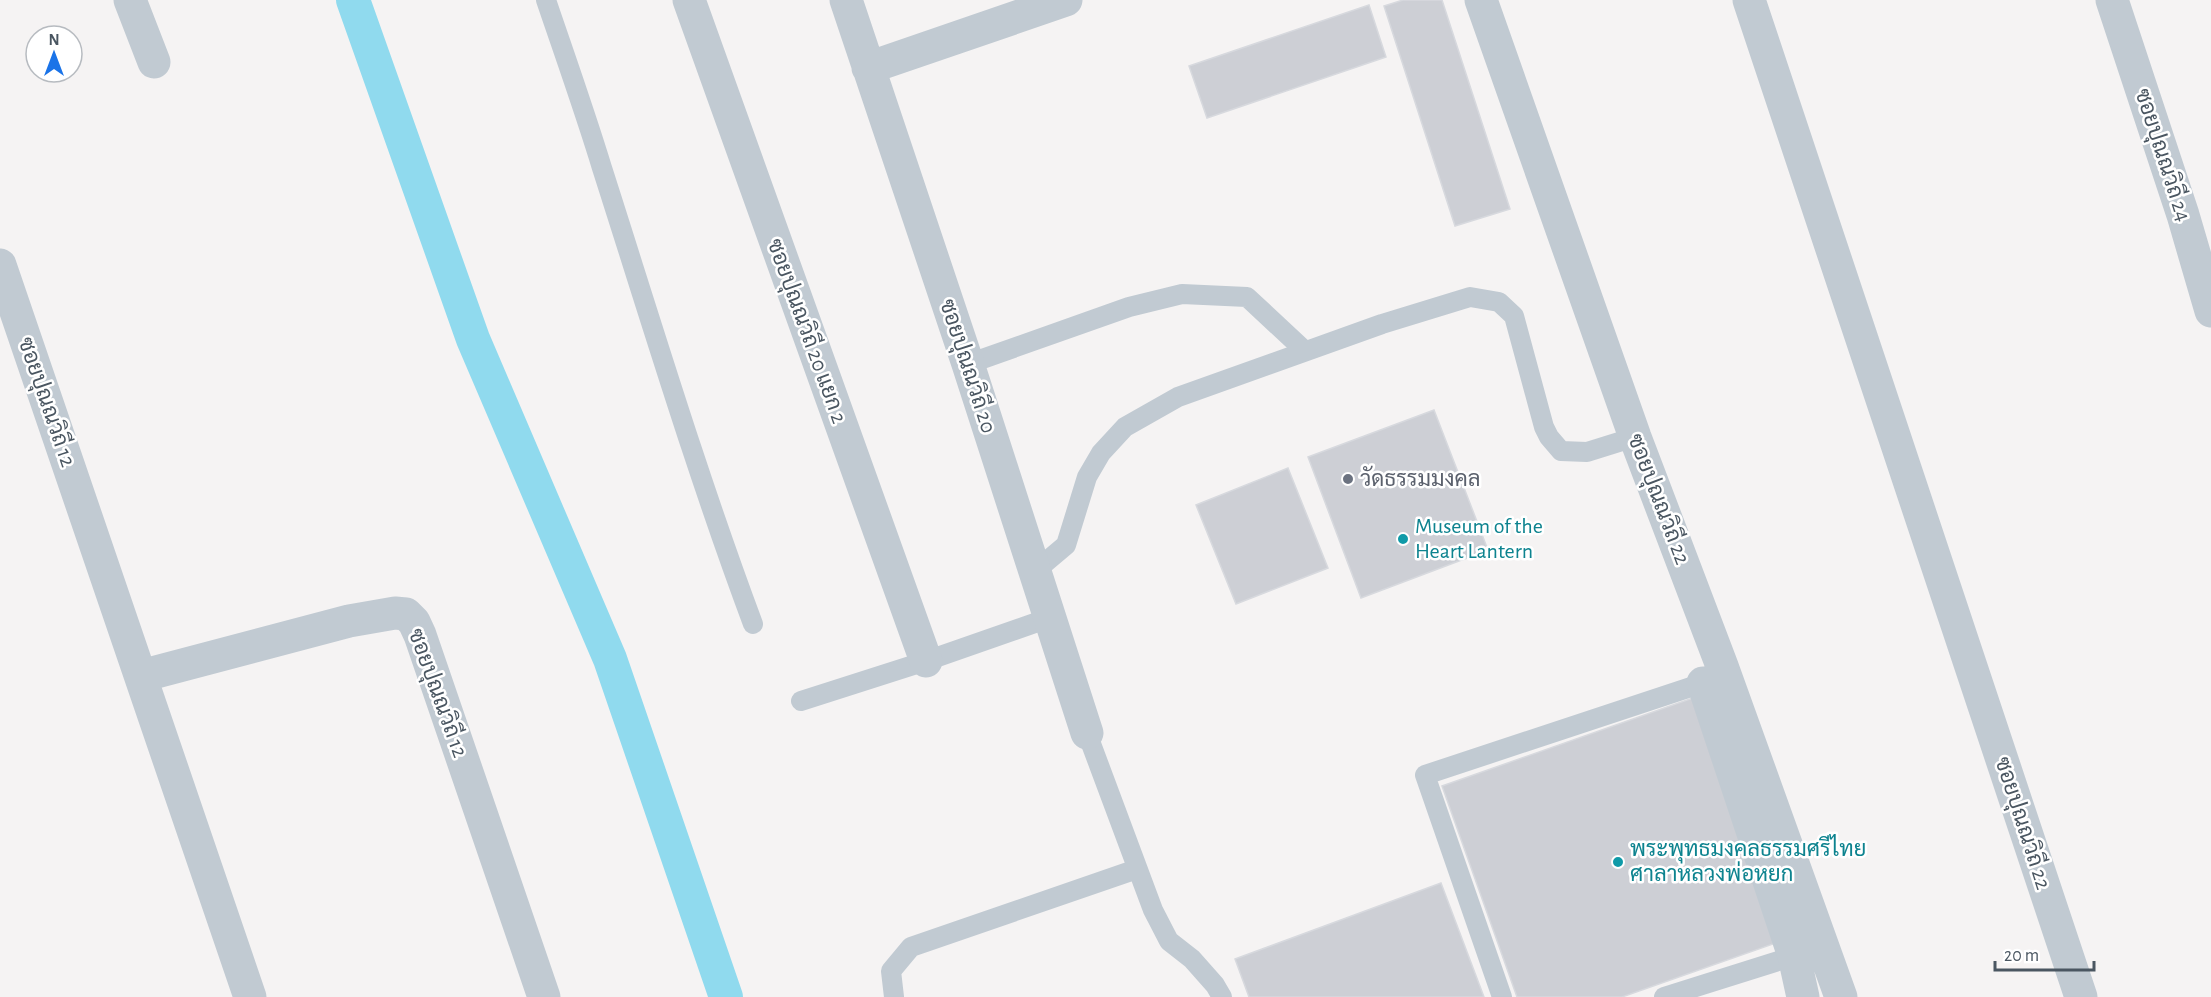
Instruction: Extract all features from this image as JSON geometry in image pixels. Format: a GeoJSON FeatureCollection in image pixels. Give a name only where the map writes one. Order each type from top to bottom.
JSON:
{"type":"FeatureCollection","features":[{"type":"Feature","properties":{"kind":"street"},"geometry":{"type":"LineString","coordinates":[[130,0],[154,62]]}},
{"type":"Feature","properties":{"kind":"street","name":"ซอยปุณณวิถี 20 แยก 2"},"geometry":{"type":"LineString","coordinates":[[689,0],[926,661]]}},
{"type":"Feature","properties":{"kind":"street","name":"ซอยปุณณวิถี 20"},"geometry":{"type":"LineString","coordinates":[[846,0],[968,364],[1087,733]]}},
{"type":"Feature","properties":{"kind":"street"},"geometry":{"type":"LineString","coordinates":[[868,68],[1066,0]]}},
{"type":"Feature","properties":{"kind":"street","name":"ซอยปุณณวิถี 22"},"geometry":{"type":"LineString","coordinates":[[1481,0],[1635,437],[1712,675],[1842,997]]}},
{"type":"Feature","properties":{"kind":"street","name":"ซอยปุณณวิถี 22"},"geometry":{"type":"LineString","coordinates":[[1749,0],[2081,997]]}},
{"type":"Feature","properties":{"kind":"street","name":"ซอยปุณณวิถี 24"},"geometry":{"type":"LineString","coordinates":[[2112,0],[2183,214],[2211,311]]}},
{"type":"Feature","properties":{"kind":"street","name":"ซอยปุณณวิถี 12"},"geometry":{"type":"LineString","coordinates":[[0,265],[250,997]]}},
{"type":"Feature","properties":{"kind":"street","name":"ซอยปุณณวิถี 12"},"geometry":{"type":"LineString","coordinates":[[141,676],[349,621],[394,613],[406,614],[414,622],[420,635],[544,997]]}},
{"type":"Feature","properties":{"kind":"street"},"geometry":{"type":"LineString","coordinates":[[1712,675],[1794,956],[1803,997]]}},
{"type":"Feature","properties":{"kind":"lane"},"geometry":{"type":"LineString","coordinates":[[546,0],[602,166],[668,382],[725,550],[753,624]]}},
{"type":"Feature","properties":{"kind":"lane"},"geometry":{"type":"LineString","coordinates":[[968,364],[1129,307],[1182,294],[1247,297],[1305,351]]}},
{"type":"Feature","properties":{"kind":"lane"},"geometry":{"type":"LineString","coordinates":[[1034,572],[1066,545],[1088,477],[1101,453],[1125,426],[1178,397],[1382,324],[1470,297],[1499,302],[1514,316],[1544,427],[1561,451],[1587,452],[1635,437]]}},
{"type":"Feature","properties":{"kind":"lane"},"geometry":{"type":"LineString","coordinates":[[801,701],[1049,618]]}},
{"type":"Feature","properties":{"kind":"lane"},"geometry":{"type":"LineString","coordinates":[[1502,997],[1425,775],[1712,675]]}},
{"type":"Feature","properties":{"kind":"lane"},"geometry":{"type":"LineString","coordinates":[[1087,733],[1137,869],[1169,941],[1192,959],[1215,985],[1222,997]]}},
{"type":"Feature","properties":{"kind":"lane"},"geometry":{"type":"LineString","coordinates":[[894,997],[891,971],[911,947],[1137,869]]}},
{"type":"Feature","properties":{"kind":"lane"},"geometry":{"type":"LineString","coordinates":[[1664,997],[1794,956]]}},
{"type":"Feature","properties":{"kind":"building"},"geometry":{"type":"Polygon","coordinates":[[[1403,0],[1442,0],[1510,209],[1455,226],[1384,6],[1403,0]]]}},
{"type":"Feature","properties":{"kind":"building"},"geometry":{"type":"Polygon","coordinates":[[[1369,5],[1386,57],[1207,118],[1189,66],[1369,5]]]}},
{"type":"Feature","properties":{"kind":"building"},"geometry":{"type":"Polygon","coordinates":[[[1434,410],[1488,550],[1361,598],[1308,457],[1434,410]]]}},
{"type":"Feature","properties":{"kind":"building"},"geometry":{"type":"Polygon","coordinates":[[[1288,468],[1328,568],[1236,604],[1196,505],[1288,468]]]}},
{"type":"Feature","properties":{"kind":"building","name":"พระพุทธมงคลธรรมศรีไทย ศาลาหลวงพ่อหยก"},"geometry":{"type":"Polygon","coordinates":[[[1707,693],[1793,937],[1622,997],[1517,997],[1442,786],[1707,693]]]}},
{"type":"Feature","properties":{"kind":"building"},"geometry":{"type":"Polygon","coordinates":[[[1441,883],[1484,997],[1249,997],[1235,959],[1441,883]]]}},
{"type":"Feature","properties":{"kind":"waterway"},"geometry":{"type":"LineString","coordinates":[[353,0],[473,339],[610,659],[726,997]]}},
{"type":"Feature","properties":{"kind":"place","name":"วัดธรรมมงคล"},"geometry":{"type":"Point","coordinates":[1348,479]}},
{"type":"Feature","properties":{"kind":"place","name":"Museum of the Heart Lantern"},"geometry":{"type":"Point","coordinates":[1403,539]}},
{"type":"Feature","properties":{"kind":"place","name":"พระพุทธมงคลธรรมศรีไทย ศาลาหลวงพ่อหยก"},"geometry":{"type":"Point","coordinates":[1618,862]}}]}
